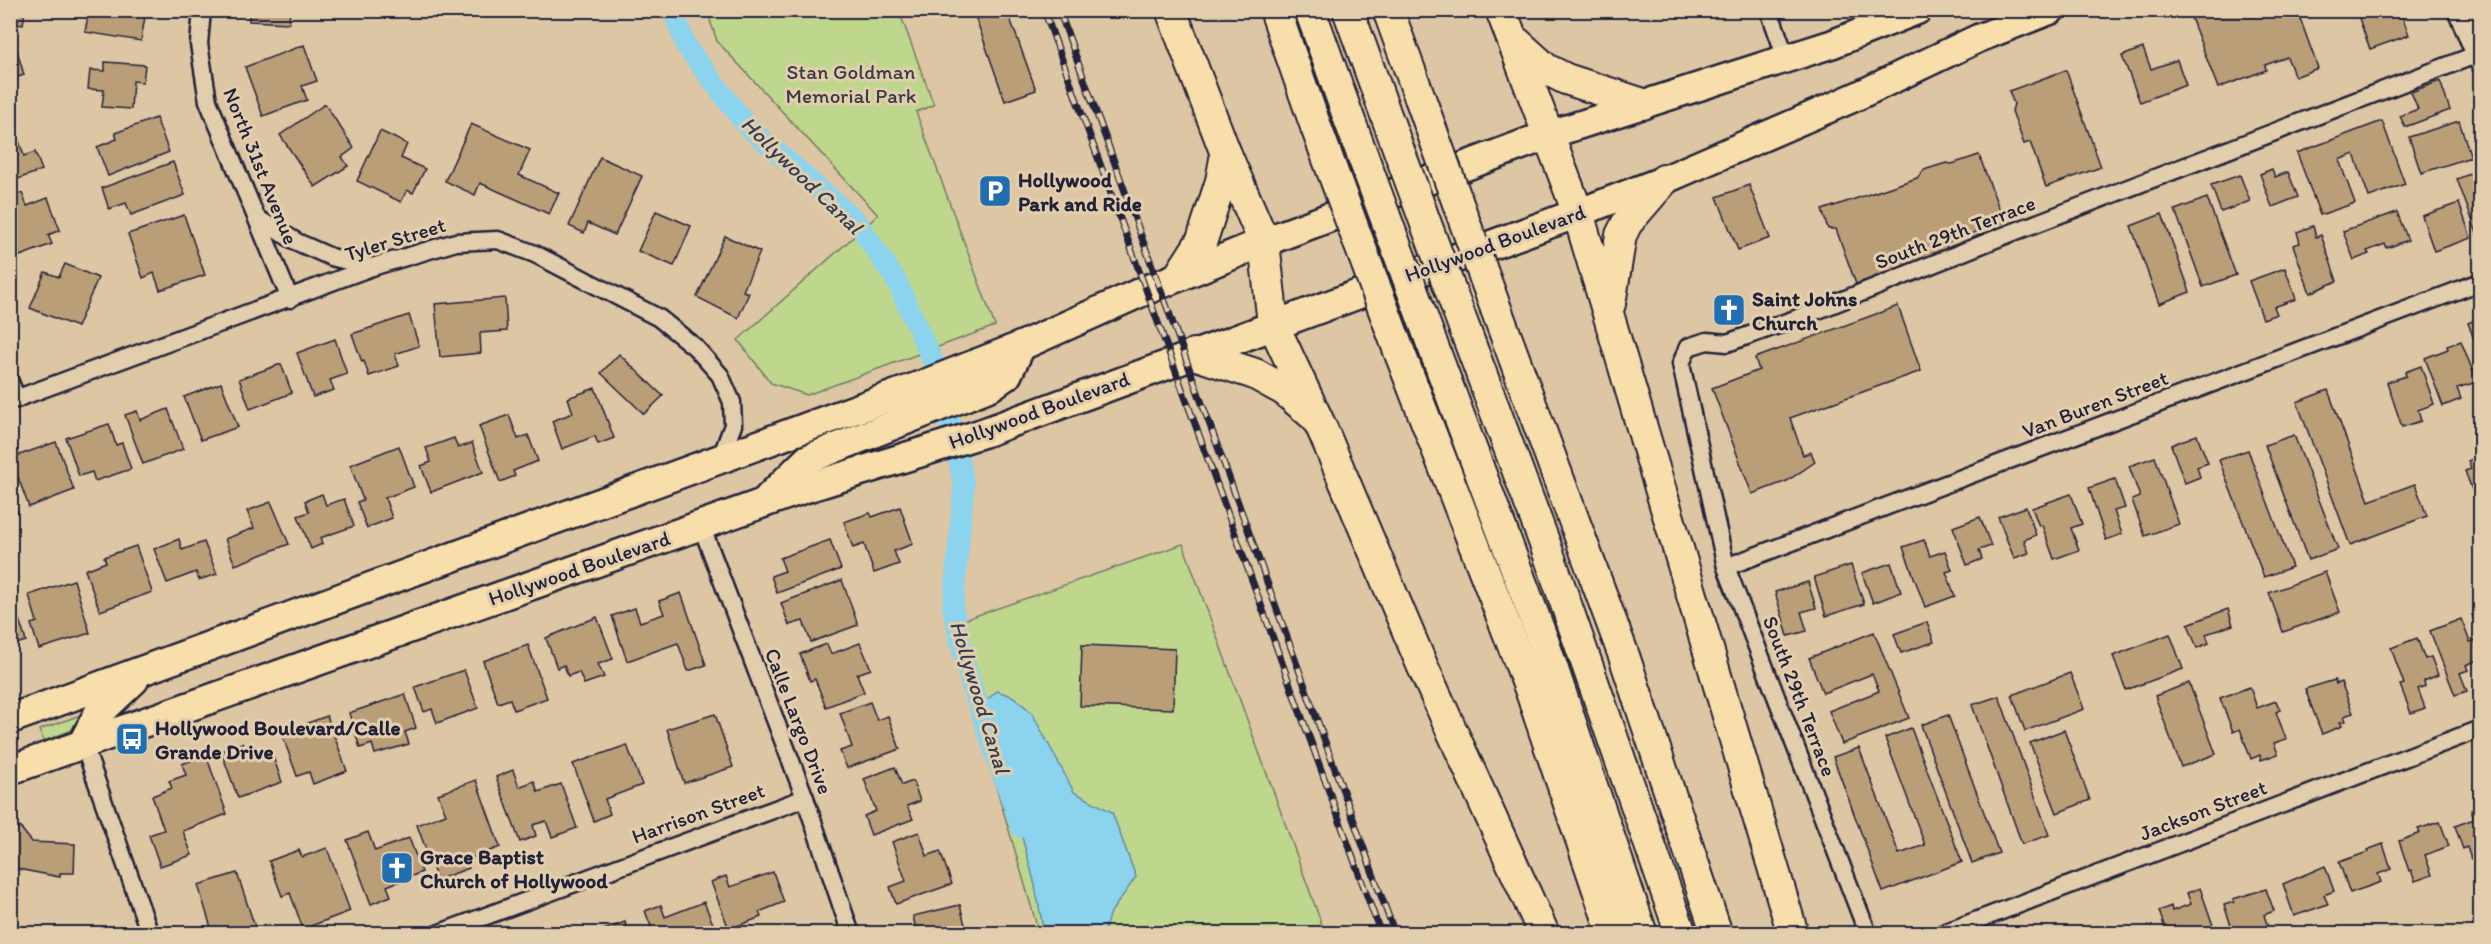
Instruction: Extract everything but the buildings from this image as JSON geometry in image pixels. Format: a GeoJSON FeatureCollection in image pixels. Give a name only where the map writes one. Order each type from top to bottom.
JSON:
{"type":"FeatureCollection","features":[{"type":"Feature","properties":{"kind":"highway"},"geometry":{"type":"LineString","coordinates":[[1171,10],[1226,154],[1264,242],[1273,324],[1317,418],[1422,664],[1544,933]]}},
{"type":"Feature","properties":{"kind":"highway"},"geometry":{"type":"LineString","coordinates":[[1275,10],[1399,351],[1530,689],[1613,933]]}},
{"type":"Feature","properties":{"kind":"highway"},"geometry":{"type":"LineString","coordinates":[[1310,10],[1544,643],[1642,933]]}},
{"type":"Feature","properties":{"kind":"highway"},"geometry":{"type":"LineString","coordinates":[[1348,10],[1464,330],[1545,544],[1681,933]]}},
{"type":"Feature","properties":{"kind":"highway"},"geometry":{"type":"LineString","coordinates":[[1388,10],[1624,656],[1717,933]]}},
{"type":"Feature","properties":{"kind":"highway"},"geometry":{"type":"LineString","coordinates":[[1506,24],[1546,69],[1566,79],[1643,104]]}},
{"type":"Feature","properties":{"kind":"highway"},"geometry":{"type":"LineString","coordinates":[[1506,24],[1578,213],[1793,933]]}},
{"type":"Feature","properties":{"kind":"highway"},"geometry":{"type":"LineString","coordinates":[[764,503],[808,459],[925,398],[958,370],[1021,346],[1179,276],[1264,242],[1548,135]]}},
{"type":"Feature","properties":{"kind":"highway"},"geometry":{"type":"LineString","coordinates":[[1179,276],[1202,240],[1221,182],[1226,154]]}},
{"type":"Feature","properties":{"kind":"highway"},"geometry":{"type":"LineString","coordinates":[[1609,316],[1621,235],[1627,223],[1664,180]]}},
{"type":"Feature","properties":{"kind":"highway","name":"Hollywood Boulevard"},"geometry":{"type":"LineString","coordinates":[[10,770],[764,503],[982,433],[1578,213]]}},
{"type":"Feature","properties":{"kind":"highway"},"geometry":{"type":"LineString","coordinates":[[12,726],[145,671],[720,460],[925,398],[955,400],[991,387],[1007,375],[1021,346]]}},
{"type":"Feature","properties":{"kind":"highway"},"geometry":{"type":"LineString","coordinates":[[1194,354],[1255,374],[1284,390],[1317,418]]}},
{"type":"Feature","properties":{"kind":"highway"},"geometry":{"type":"LineString","coordinates":[[83,743],[98,714],[145,671]]}},
{"type":"Feature","properties":{"kind":"main road"},"geometry":{"type":"LineString","coordinates":[[1548,135],[1832,44],[1918,10]]}},
{"type":"Feature","properties":{"kind":"main road","name":"Hollywood Boulevard"},"geometry":{"type":"LineString","coordinates":[[1578,213],[1664,180],[1856,97],[1979,39],[2051,10]]}},
{"type":"Feature","properties":{"kind":"street","name":"North 31st Avenue"},"geometry":{"type":"LineString","coordinates":[[202,10],[199,44],[208,101],[290,299]]}},
{"type":"Feature","properties":{"kind":"street"},"geometry":{"type":"LineString","coordinates":[[1769,10],[1786,58]]}},
{"type":"Feature","properties":{"kind":"street"},"geometry":{"type":"LineString","coordinates":[[2459,10],[2479,58]]}},
{"type":"Feature","properties":{"kind":"street","name":"South 29th Terrace"},"geometry":{"type":"LineString","coordinates":[[1868,933],[1726,567],[1681,364],[1688,347],[1707,341],[1727,343],[1797,318],[1998,238],[2479,58]]}},
{"type":"Feature","properties":{"kind":"street"},"geometry":{"type":"LineString","coordinates":[[258,219],[297,242],[330,257],[372,267]]}},
{"type":"Feature","properties":{"kind":"street","name":"Tyler Street"},"geometry":{"type":"LineString","coordinates":[[14,400],[372,267],[456,242],[498,240],[535,254],[659,318],[695,347],[720,375],[732,402],[733,425],[720,460]]}},
{"type":"Feature","properties":{"kind":"street","name":"Van Buren Street"},"geometry":{"type":"LineString","coordinates":[[1726,567],[2481,282]]}},
{"type":"Feature","properties":{"kind":"street"},"geometry":{"type":"LineString","coordinates":[[10,382],[14,400]]}},
{"type":"Feature","properties":{"kind":"street","name":"Calle Largo Drive"},"geometry":{"type":"LineString","coordinates":[[701,525],[805,798],[851,933]]}},
{"type":"Feature","properties":{"kind":"street","name":"Jackson Street"},"geometry":{"type":"LineString","coordinates":[[1941,933],[2481,729]]}},
{"type":"Feature","properties":{"kind":"street"},"geometry":{"type":"LineString","coordinates":[[83,743],[150,933]]}},
{"type":"Feature","properties":{"kind":"street","name":"Harrison Street"},"geometry":{"type":"LineString","coordinates":[[437,933],[805,798]]}},
{"type":"Feature","properties":{"kind":"green space","name":"Stan Goldman Memorial Park"},"geometry":{"type":"Polygon","coordinates":[[[707,11],[899,11],[934,105],[916,112],[995,326],[807,395],[771,383],[738,340],[878,215],[717,41],[707,11]]]}},
{"type":"Feature","properties":{"kind":"green space"},"geometry":{"type":"Polygon","coordinates":[[[1183,544],[1325,933],[1039,933],[949,625],[1183,544]]]}},
{"type":"Feature","properties":{"kind":"green space"},"geometry":{"type":"Polygon","coordinates":[[[83,714],[72,730],[44,741],[39,730],[83,714]]]}},
{"type":"Feature","properties":{"kind":"water"},"geometry":{"type":"Polygon","coordinates":[[[997,691],[1014,697],[1032,713],[1074,792],[1112,812],[1136,877],[1109,915],[1104,933],[1044,933],[1034,881],[985,702],[997,691]]]}},
{"type":"Feature","properties":{"kind":"waterway","name":"Hollywood Canal"},"geometry":{"type":"LineString","coordinates":[[673,10],[686,46],[747,126],[857,222],[897,282],[939,375],[964,484],[953,609],[968,675],[1021,827]]}},
{"type":"Feature","properties":{"kind":"railway"},"geometry":{"type":"LineString","coordinates":[[1044,10],[1381,934]]}},
{"type":"Feature","properties":{"kind":"railway"},"geometry":{"type":"LineString","coordinates":[[1059,10],[1395,934]]}},
{"type":"Feature","properties":{"kind":"place","name":"Hollywood Park and Ride"},"geometry":{"type":"Point","coordinates":[995,191]}},
{"type":"Feature","properties":{"kind":"place","name":"Saint Johns Church"},"geometry":{"type":"Point","coordinates":[1729,310]}},
{"type":"Feature","properties":{"kind":"place","name":"Hollywood Boulevard/Calle Grande Drive"},"geometry":{"type":"Point","coordinates":[132,739]}},
{"type":"Feature","properties":{"kind":"place","name":"Grace Baptist Church of Hollywood"},"geometry":{"type":"Point","coordinates":[397,868]}}]}
